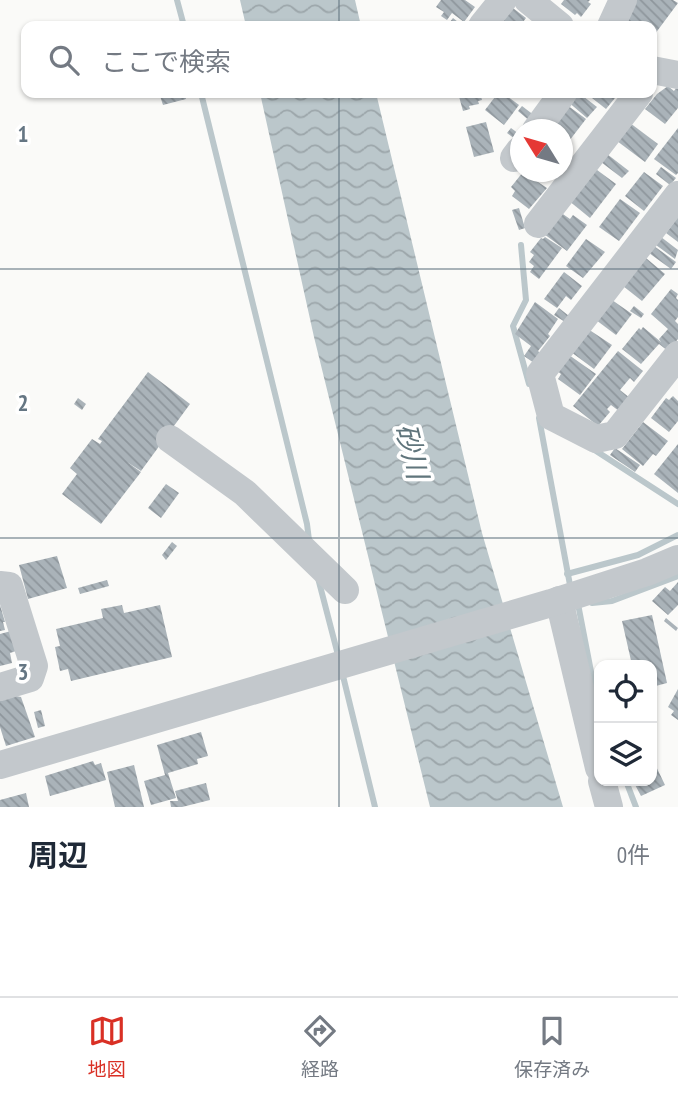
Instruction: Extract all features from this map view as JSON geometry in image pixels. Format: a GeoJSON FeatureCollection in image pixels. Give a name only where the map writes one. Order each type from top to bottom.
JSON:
{"type":"FeatureCollection","features":[{"type":"Feature","properties":{"kind":"street"},"geometry":{"type":"LineString","coordinates":[[486,21],[503,0]]}},
{"type":"Feature","properties":{"kind":"street"},"geometry":{"type":"LineString","coordinates":[[528,0],[554,21]]}},
{"type":"Feature","properties":{"kind":"street"},"geometry":{"type":"LineString","coordinates":[[613,21],[623,0]]}},
{"type":"Feature","properties":{"kind":"street"},"geometry":{"type":"LineString","coordinates":[[544,119],[559,98]]}},
{"type":"Feature","properties":{"kind":"street"},"geometry":{"type":"LineString","coordinates":[[538,225],[638,98]]}},
{"type":"Feature","properties":{"kind":"street"},"geometry":{"type":"LineString","coordinates":[[678,195],[540,374],[551,416],[597,439],[615,435],[678,355]]}},
{"type":"Feature","properties":{"kind":"street"},"geometry":{"type":"LineString","coordinates":[[170,439],[246,493],[345,590]]}},
{"type":"Feature","properties":{"kind":"street"},"geometry":{"type":"LineString","coordinates":[[0,765],[555,601],[647,572],[678,559]]}},
{"type":"Feature","properties":{"kind":"street"},"geometry":{"type":"LineString","coordinates":[[0,585],[9,586],[34,666],[30,678],[0,687]]}},
{"type":"Feature","properties":{"kind":"street"},"geometry":{"type":"LineString","coordinates":[[555,601],[594,749]]}},
{"type":"Feature","properties":{"kind":"street"},"geometry":{"type":"LineString","coordinates":[[603,786],[609,807]]}},
{"type":"Feature","properties":{"kind":"water"},"geometry":{"type":"Polygon","coordinates":[[[240,0],[355,0],[360,21],[245,21],[240,0]]]}},
{"type":"Feature","properties":{"kind":"water","name":"砂川"},"geometry":{"type":"Polygon","coordinates":[[[261,98],[377,98],[482,533],[563,807],[430,807],[314,337],[261,98]]]}},
{"type":"Feature","properties":{"kind":"building"},"geometry":{"type":"Polygon","coordinates":[[[441,0],[465,0],[475,7],[463,21],[452,13],[447,20],[441,16],[444,12],[436,7],[441,0]]]}},
{"type":"Feature","properties":{"kind":"building"},"geometry":{"type":"Polygon","coordinates":[[[564,0],[590,0],[588,2],[591,4],[581,17],[561,4],[564,0]]]}},
{"type":"Feature","properties":{"kind":"building"},"geometry":{"type":"Polygon","coordinates":[[[637,0],[673,0],[678,3],[657,31],[657,21],[628,21],[624,18],[637,0]]]}},
{"type":"Feature","properties":{"kind":"building"},"geometry":{"type":"Polygon","coordinates":[[[509,5],[526,18],[524,21],[496,21],[509,5]]]}},
{"type":"Feature","properties":{"kind":"building"},"geometry":{"type":"Polygon","coordinates":[[[668,86],[674,91],[678,89],[678,108],[665,124],[645,109],[654,98],[657,98],[657,94],[668,86]]]}},
{"type":"Feature","properties":{"kind":"building"},"geometry":{"type":"Polygon","coordinates":[[[161,98],[186,99],[163,105],[161,98]]]}},
{"type":"Feature","properties":{"kind":"building"},"geometry":{"type":"Polygon","coordinates":[[[459,98],[481,98],[479,104],[469,106],[470,109],[463,111],[459,98]]]}},
{"type":"Feature","properties":{"kind":"building"},"geometry":{"type":"Polygon","coordinates":[[[494,98],[510,98],[519,105],[504,125],[485,110],[494,98]]]}},
{"type":"Feature","properties":{"kind":"building"},"geometry":{"type":"Polygon","coordinates":[[[570,98],[585,98],[597,107],[587,118],[567,101],[570,98]]]}},
{"type":"Feature","properties":{"kind":"building"},"geometry":{"type":"Polygon","coordinates":[[[592,98],[615,98],[606,109],[592,98]]]}},
{"type":"Feature","properties":{"kind":"building"},"geometry":{"type":"Polygon","coordinates":[[[567,105],[586,119],[573,136],[573,119],[557,119],[567,105]]]}},
{"type":"Feature","properties":{"kind":"building"},"geometry":{"type":"Polygon","coordinates":[[[522,106],[535,116],[527,119],[518,111],[522,106]]]}},
{"type":"Feature","properties":{"kind":"building"},"geometry":{"type":"Polygon","coordinates":[[[486,122],[494,152],[474,157],[466,127],[486,122]]]}},
{"type":"Feature","properties":{"kind":"building"},"geometry":{"type":"Polygon","coordinates":[[[630,123],[658,144],[645,162],[617,141],[630,123]]]}},
{"type":"Feature","properties":{"kind":"building"},"geometry":{"type":"Polygon","coordinates":[[[678,128],[678,173],[676,175],[654,159],[678,128]]]}},
{"type":"Feature","properties":{"kind":"building"},"geometry":{"type":"Polygon","coordinates":[[[607,154],[629,171],[622,178],[601,162],[607,154]]]}},
{"type":"Feature","properties":{"kind":"building"},"geometry":{"type":"Polygon","coordinates":[[[593,167],[616,184],[590,218],[568,200],[593,167]]]}},
{"type":"Feature","properties":{"kind":"building"},"geometry":{"type":"Polygon","coordinates":[[[661,167],[676,178],[670,185],[656,174],[661,167]]]}},
{"type":"Feature","properties":{"kind":"building"},"geometry":{"type":"Polygon","coordinates":[[[644,172],[663,186],[644,211],[625,196],[644,172]]]}},
{"type":"Feature","properties":{"kind":"building"},"geometry":{"type":"Polygon","coordinates":[[[515,182],[538,182],[547,188],[529,209],[512,196],[515,191],[511,187],[515,182]]]}},
{"type":"Feature","properties":{"kind":"building"},"geometry":{"type":"Polygon","coordinates":[[[620,199],[640,213],[619,241],[599,227],[620,199]]]}},
{"type":"Feature","properties":{"kind":"building"},"geometry":{"type":"Polygon","coordinates":[[[519,208],[525,228],[519,230],[512,210],[519,208]]]}},
{"type":"Feature","properties":{"kind":"building"},"geometry":{"type":"Polygon","coordinates":[[[560,212],[570,219],[573,215],[587,225],[567,251],[544,234],[560,212]]]}},
{"type":"Feature","properties":{"kind":"building"},"geometry":{"type":"Polygon","coordinates":[[[678,217],[678,242],[666,233],[678,217]]]}},
{"type":"Feature","properties":{"kind":"building"},"geometry":{"type":"Polygon","coordinates":[[[545,237],[562,248],[539,279],[530,272],[534,266],[529,262],[534,255],[530,252],[541,238],[545,237]]]}},
{"type":"Feature","properties":{"kind":"building"},"geometry":{"type":"Polygon","coordinates":[[[661,237],[678,250],[675,259],[656,245],[661,237]]]}},
{"type":"Feature","properties":{"kind":"building"},"geometry":{"type":"Polygon","coordinates":[[[586,239],[605,252],[583,278],[566,266],[586,239]]]}},
{"type":"Feature","properties":{"kind":"building"},"geometry":{"type":"Polygon","coordinates":[[[654,246],[676,262],[671,269],[649,253],[654,246]]]}},
{"type":"Feature","properties":{"kind":"building"},"geometry":{"type":"Polygon","coordinates":[[[646,258],[665,274],[642,301],[623,286],[646,258]]]}},
{"type":"Feature","properties":{"kind":"building"},"geometry":{"type":"Polygon","coordinates":[[[564,272],[582,286],[571,300],[566,296],[557,308],[544,299],[564,272]]]}},
{"type":"Feature","properties":{"kind":"building"},"geometry":{"type":"Polygon","coordinates":[[[671,289],[678,294],[678,317],[675,321],[678,324],[678,339],[668,351],[659,344],[641,364],[622,349],[639,328],[641,330],[643,327],[661,342],[659,339],[668,329],[651,314],[671,289]]]}},
{"type":"Feature","properties":{"kind":"building"},"geometry":{"type":"Polygon","coordinates":[[[612,300],[632,314],[616,335],[596,320],[612,300]]]}},
{"type":"Feature","properties":{"kind":"building"},"geometry":{"type":"Polygon","coordinates":[[[535,302],[558,319],[548,334],[550,336],[538,351],[541,354],[534,363],[524,356],[531,346],[515,334],[535,302]]]}},
{"type":"Feature","properties":{"kind":"building"},"geometry":{"type":"Polygon","coordinates":[[[634,306],[644,314],[641,318],[630,311],[634,306]]]}},
{"type":"Feature","properties":{"kind":"building"},"geometry":{"type":"Polygon","coordinates":[[[559,308],[569,316],[565,322],[554,315],[559,308]]]}},
{"type":"Feature","properties":{"kind":"building"},"geometry":{"type":"Polygon","coordinates":[[[588,329],[612,345],[594,369],[571,352],[588,329]]]}},
{"type":"Feature","properties":{"kind":"building"},"geometry":{"type":"Polygon","coordinates":[[[618,351],[643,371],[634,382],[630,378],[620,390],[630,398],[619,411],[611,405],[607,409],[610,412],[598,426],[573,406],[618,351]]]}},
{"type":"Feature","properties":{"kind":"building"},"geometry":{"type":"Polygon","coordinates":[[[569,355],[596,374],[580,395],[558,379],[561,374],[557,371],[569,355]]]}},
{"type":"Feature","properties":{"kind":"building"},"geometry":{"type":"Polygon","coordinates":[[[148,372],[190,404],[141,471],[127,462],[141,472],[101,524],[62,494],[77,474],[70,468],[92,439],[100,444],[102,441],[98,439],[148,372]]]}},
{"type":"Feature","properties":{"kind":"building"},"geometry":{"type":"Polygon","coordinates":[[[673,396],[678,401],[678,421],[669,432],[651,418],[666,398],[669,400],[673,396]]]}},
{"type":"Feature","properties":{"kind":"building"},"geometry":{"type":"Polygon","coordinates":[[[78,398],[86,404],[82,410],[74,404],[78,398]]]}},
{"type":"Feature","properties":{"kind":"building"},"geometry":{"type":"Polygon","coordinates":[[[643,422],[668,441],[656,456],[653,454],[643,466],[622,449],[643,422]]]}},
{"type":"Feature","properties":{"kind":"building"},"geometry":{"type":"Polygon","coordinates":[[[678,444],[678,493],[654,474],[678,444]]]}},
{"type":"Feature","properties":{"kind":"building"},"geometry":{"type":"Polygon","coordinates":[[[615,448],[640,465],[635,472],[610,455],[615,448]]]}},
{"type":"Feature","properties":{"kind":"building"},"geometry":{"type":"Polygon","coordinates":[[[166,484],[179,493],[161,518],[148,508],[166,484]]]}},
{"type":"Feature","properties":{"kind":"building"},"geometry":{"type":"Polygon","coordinates":[[[172,542],[177,546],[166,560],[162,555],[172,542]]]}},
{"type":"Feature","properties":{"kind":"building"},"geometry":{"type":"Polygon","coordinates":[[[57,556],[67,588],[28,599],[19,565],[57,556]]]}},
{"type":"Feature","properties":{"kind":"building"},"geometry":{"type":"Polygon","coordinates":[[[107,580],[109,586],[80,594],[78,588],[107,580]]]}},
{"type":"Feature","properties":{"kind":"building"},"geometry":{"type":"Polygon","coordinates":[[[678,582],[678,605],[668,615],[652,601],[665,587],[670,591],[678,582]]]}},
{"type":"Feature","properties":{"kind":"building"},"geometry":{"type":"Polygon","coordinates":[[[0,605],[5,630],[0,631],[0,605]]]}},
{"type":"Feature","properties":{"kind":"building"},"geometry":{"type":"Polygon","coordinates":[[[122,605],[124,613],[160,605],[172,657],[71,681],[68,669],[60,671],[55,647],[60,646],[56,629],[103,618],[101,609],[122,605]]]}},
{"type":"Feature","properties":{"kind":"building"},"geometry":{"type":"Polygon","coordinates":[[[652,615],[667,683],[657,686],[657,660],[631,660],[622,621],[652,615]]]}},
{"type":"Feature","properties":{"kind":"building"},"geometry":{"type":"Polygon","coordinates":[[[666,618],[678,628],[676,631],[664,621],[666,618]]]}},
{"type":"Feature","properties":{"kind":"building"},"geometry":{"type":"Polygon","coordinates":[[[11,631],[16,651],[10,653],[12,663],[0,666],[0,634],[11,631]]]}},
{"type":"Feature","properties":{"kind":"building"},"geometry":{"type":"Polygon","coordinates":[[[678,689],[678,720],[671,715],[674,711],[668,707],[678,689]]]}},
{"type":"Feature","properties":{"kind":"building"},"geometry":{"type":"Polygon","coordinates":[[[21,697],[35,737],[6,746],[0,727],[0,701],[21,697]]]}},
{"type":"Feature","properties":{"kind":"building"},"geometry":{"type":"Polygon","coordinates":[[[41,710],[45,726],[38,728],[34,712],[41,710]]]}},
{"type":"Feature","properties":{"kind":"building"},"geometry":{"type":"Polygon","coordinates":[[[201,732],[208,756],[197,759],[198,764],[168,773],[176,798],[151,805],[144,781],[165,775],[157,745],[201,732]]]}},
{"type":"Feature","properties":{"kind":"building"},"geometry":{"type":"Polygon","coordinates":[[[93,761],[95,765],[101,763],[106,780],[50,796],[45,776],[93,761]]]}},
{"type":"Feature","properties":{"kind":"building"},"geometry":{"type":"Polygon","coordinates":[[[134,765],[144,807],[115,807],[107,772],[134,765]]]}},
{"type":"Feature","properties":{"kind":"building"},"geometry":{"type":"Polygon","coordinates":[[[657,768],[665,785],[641,796],[636,786],[657,786],[657,768]]]}},
{"type":"Feature","properties":{"kind":"building"},"geometry":{"type":"Polygon","coordinates":[[[206,783],[210,800],[171,807],[170,801],[178,801],[175,791],[206,783]]]}},
{"type":"Feature","properties":{"kind":"building"},"geometry":{"type":"Polygon","coordinates":[[[26,793],[29,807],[0,807],[0,800],[26,793]]]}},
{"type":"Feature","properties":{"kind":"waterway"},"geometry":{"type":"LineString","coordinates":[[177,0],[183,21]]}},
{"type":"Feature","properties":{"kind":"waterway"},"geometry":{"type":"LineString","coordinates":[[202,98],[309,540]]}},
{"type":"Feature","properties":{"kind":"waterway"},"geometry":{"type":"LineString","coordinates":[[521,245],[526,300],[513,326],[529,384]]}},
{"type":"Feature","properties":{"kind":"waterway"},"geometry":{"type":"LineString","coordinates":[[539,418],[570,585]]}},
{"type":"Feature","properties":{"kind":"waterway"},"geometry":{"type":"LineString","coordinates":[[593,449],[678,504]]}},
{"type":"Feature","properties":{"kind":"waterway"},"geometry":{"type":"LineString","coordinates":[[567,574],[638,555],[678,535]]}},
{"type":"Feature","properties":{"kind":"waterway"},"geometry":{"type":"LineString","coordinates":[[592,603],[612,601],[678,576]]}},
{"type":"Feature","properties":{"kind":"waterway"},"geometry":{"type":"LineString","coordinates":[[318,578],[338,655]]}},
{"type":"Feature","properties":{"kind":"waterway"},"geometry":{"type":"LineString","coordinates":[[582,604],[578,604],[594,687]]}},
{"type":"Feature","properties":{"kind":"waterway"},"geometry":{"type":"LineString","coordinates":[[343,676],[375,807]]}},
{"type":"Feature","properties":{"kind":"waterway"},"geometry":{"type":"LineString","coordinates":[[628,786],[636,807]]}}]}
